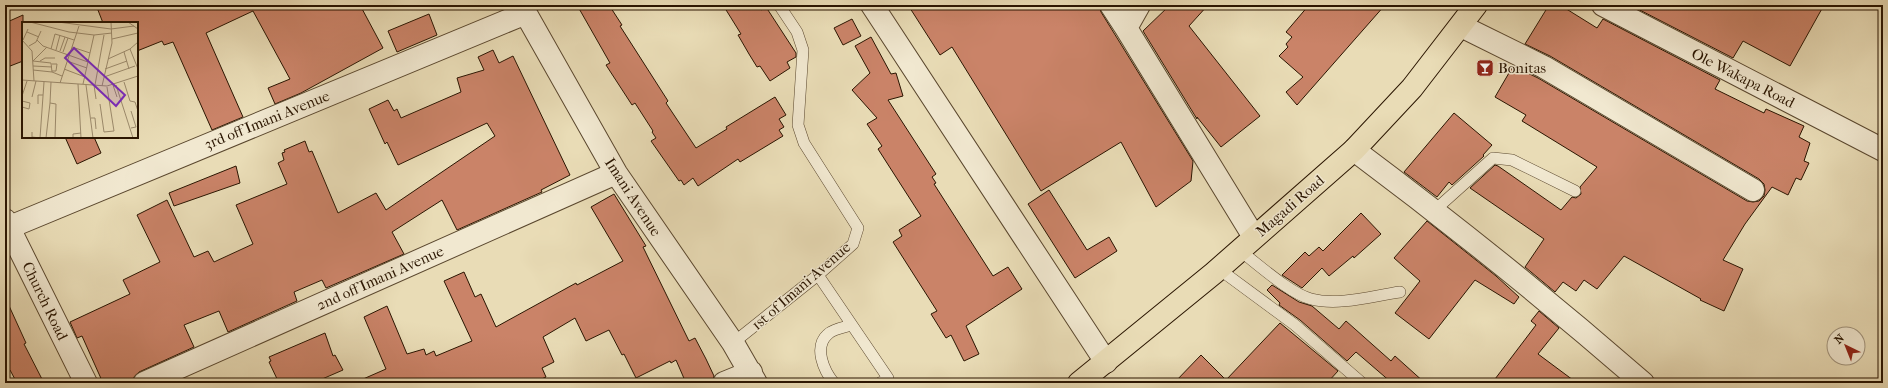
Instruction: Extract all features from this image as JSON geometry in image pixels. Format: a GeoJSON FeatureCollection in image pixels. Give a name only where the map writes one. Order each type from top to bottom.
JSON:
{"type":"FeatureCollection","features":[{"type":"Feature","properties":{"kind":"highway","name":"Magadi Road"},"geometry":{"type":"LineString","coordinates":[[1079,383],[1219,269],[1354,150],[1412,88],[1476,5]]}},
{"type":"Feature","properties":{"kind":"street"},"geometry":{"type":"LineString","coordinates":[[872,5],[1106,362]]}},
{"type":"Feature","properties":{"kind":"street"},"geometry":{"type":"LineString","coordinates":[[1111,5],[1126,28],[1247,244]]}},
{"type":"Feature","properties":{"kind":"street"},"geometry":{"type":"LineString","coordinates":[[1126,28],[1139,5]]}},
{"type":"Feature","properties":{"kind":"street","name":"Ole Wakapa Road"},"geometry":{"type":"LineString","coordinates":[[1603,5],[1883,150]]}},
{"type":"Feature","properties":{"kind":"street","name":"Imani Avenue"},"geometry":{"type":"LineString","coordinates":[[523,9],[616,173],[733,343],[753,377]]}},
{"type":"Feature","properties":{"kind":"street","name":"3rd off Imani Avenue"},"geometry":{"type":"LineString","coordinates":[[6,225],[523,9]]}},
{"type":"Feature","properties":{"kind":"street"},"geometry":{"type":"LineString","coordinates":[[1461,26],[1544,67],[1753,190]]}},
{"type":"Feature","properties":{"kind":"street"},"geometry":{"type":"LineString","coordinates":[[1354,150],[1435,210],[1578,326],[1644,383]]}},
{"type":"Feature","properties":{"kind":"street","name":"2nd off Imani Avenue"},"geometry":{"type":"LineString","coordinates":[[144,383],[616,173]]}},
{"type":"Feature","properties":{"kind":"street","name":"Church Road"},"geometry":{"type":"LineString","coordinates":[[6,225],[86,383]]}},
{"type":"Feature","properties":{"kind":"street"},"geometry":{"type":"LineString","coordinates":[[724,383],[753,377]]}},
{"type":"Feature","properties":{"kind":"lane","name":"1st of Imani Avenue"},"geometry":{"type":"LineString","coordinates":[[733,343],[818,275],[853,244],[858,228],[804,143],[798,125],[803,50],[798,32],[779,5]]}},
{"type":"Feature","properties":{"kind":"lane"},"geometry":{"type":"LineString","coordinates":[[1435,210],[1493,158],[1512,160],[1575,191]]}},
{"type":"Feature","properties":{"kind":"lane"},"geometry":{"type":"LineString","coordinates":[[1247,244],[1284,284],[1310,298],[1333,301],[1400,292]]}},
{"type":"Feature","properties":{"kind":"lane"},"geometry":{"type":"LineString","coordinates":[[1219,269],[1295,325],[1362,383]]}},
{"type":"Feature","properties":{"kind":"lane"},"geometry":{"type":"LineString","coordinates":[[818,275],[888,378],[880,383]]}},
{"type":"Feature","properties":{"kind":"lane"},"geometry":{"type":"LineString","coordinates":[[834,383],[829,377],[820,356],[822,341],[828,333],[852,325]]}},
{"type":"Feature","properties":{"kind":"building"},"geometry":{"type":"Polygon","coordinates":[[[96,5],[360,5],[383,48],[301,93],[275,104],[268,88],[290,79],[253,11],[206,33],[243,117],[212,130],[173,42],[164,45],[162,41],[138,51],[138,22],[103,22],[96,5]]]}},
{"type":"Feature","properties":{"kind":"building"},"geometry":{"type":"Polygon","coordinates":[[[577,5],[609,5],[622,25],[620,26],[668,101],[666,103],[696,148],[727,129],[726,127],[775,97],[786,115],[779,119],[784,127],[779,130],[783,136],[740,162],[738,159],[698,186],[693,178],[684,185],[681,180],[679,181],[651,141],[656,138],[652,132],[653,131],[635,103],[632,105],[606,65],[610,63],[577,5]]]}},
{"type":"Feature","properties":{"kind":"building"},"geometry":{"type":"Polygon","coordinates":[[[723,5],[758,5],[761,10],[766,7],[796,53],[796,57],[787,62],[790,68],[770,81],[760,66],[757,67],[738,35],[741,34],[723,5]]]}},
{"type":"Feature","properties":{"kind":"building"},"geometry":{"type":"Polygon","coordinates":[[[908,5],[1099,5],[1101,12],[1193,161],[1191,181],[1156,207],[1121,142],[1041,191],[952,47],[940,55],[908,5]]]}},
{"type":"Feature","properties":{"kind":"building"},"geometry":{"type":"Polygon","coordinates":[[[1170,5],[1208,5],[1189,26],[1260,116],[1221,147],[1197,117],[1197,119],[1143,31],[1170,5]]]}},
{"type":"Feature","properties":{"kind":"building"},"geometry":{"type":"Polygon","coordinates":[[[1309,5],[1385,5],[1297,105],[1286,92],[1303,77],[1279,56],[1288,47],[1286,44],[1292,37],[1286,32],[1309,5]]]}},
{"type":"Feature","properties":{"kind":"building"},"geometry":{"type":"Polygon","coordinates":[[[1549,5],[1560,5],[1597,28],[1603,19],[1720,80],[1715,89],[1764,113],[1766,109],[1804,126],[1799,137],[1810,143],[1804,161],[1809,163],[1801,180],[1796,178],[1788,195],[1772,187],[1745,224],[1723,260],[1743,269],[1724,311],[1700,300],[1701,299],[1624,256],[1597,289],[1584,280],[1576,291],[1563,282],[1555,292],[1525,267],[1544,239],[1470,188],[1495,165],[1561,210],[1572,197],[1576,198],[1581,194],[1580,187],[1597,167],[1522,121],[1526,115],[1495,97],[1513,66],[1538,78],[1747,201],[1759,201],[1764,196],[1764,184],[1759,179],[1550,56],[1525,44],[1549,5]]]}},
{"type":"Feature","properties":{"kind":"building"},"geometry":{"type":"Polygon","coordinates":[[[1630,5],[1824,5],[1790,66],[1743,41],[1733,58],[1630,5]]]}},
{"type":"Feature","properties":{"kind":"building"},"geometry":{"type":"Polygon","coordinates":[[[429,14],[437,35],[397,52],[388,31],[429,14]]]}},
{"type":"Feature","properties":{"kind":"building"},"geometry":{"type":"Polygon","coordinates":[[[23,15],[22,61],[5,68],[5,23],[23,15]]]}},
{"type":"Feature","properties":{"kind":"building"},"geometry":{"type":"Polygon","coordinates":[[[852,19],[861,36],[843,45],[834,28],[852,19]]]}},
{"type":"Feature","properties":{"kind":"building"},"geometry":{"type":"Polygon","coordinates":[[[871,37],[891,74],[896,73],[903,96],[888,100],[936,174],[932,177],[936,183],[934,184],[993,276],[1008,267],[1022,289],[966,326],[979,354],[964,361],[951,335],[946,338],[931,314],[937,311],[893,242],[902,236],[899,230],[921,216],[878,149],[882,146],[867,124],[877,118],[852,90],[870,73],[855,46],[871,37]]]}},
{"type":"Feature","properties":{"kind":"building"},"geometry":{"type":"Polygon","coordinates":[[[493,50],[499,63],[513,56],[570,175],[541,190],[542,192],[457,230],[442,200],[392,232],[404,254],[326,288],[322,280],[294,292],[297,301],[228,332],[219,311],[184,325],[194,347],[139,372],[132,380],[125,383],[103,383],[82,336],[77,338],[70,322],[130,294],[123,280],[160,262],[137,215],[167,200],[194,257],[208,251],[214,262],[253,244],[236,205],[287,184],[278,163],[284,160],[282,153],[285,152],[284,150],[305,141],[309,152],[312,151],[338,213],[376,193],[386,210],[495,136],[487,123],[398,165],[387,142],[385,144],[369,109],[388,100],[394,111],[397,109],[401,118],[461,92],[457,78],[484,70],[478,57],[493,50]]]}},
{"type":"Feature","properties":{"kind":"building"},"geometry":{"type":"Polygon","coordinates":[[[1454,113],[1492,145],[1483,155],[1484,156],[1452,185],[1449,182],[1437,197],[1404,172],[1454,113]]]}},
{"type":"Feature","properties":{"kind":"building"},"geometry":{"type":"Polygon","coordinates":[[[65,138],[94,138],[101,153],[77,164],[65,138]]]}},
{"type":"Feature","properties":{"kind":"building"},"geometry":{"type":"Polygon","coordinates":[[[236,166],[240,183],[174,206],[169,193],[236,166]]]}},
{"type":"Feature","properties":{"kind":"building"},"geometry":{"type":"Polygon","coordinates":[[[1049,190],[1087,250],[1109,237],[1117,251],[1075,278],[1028,204],[1049,190]]]}},
{"type":"Feature","properties":{"kind":"building"},"geometry":{"type":"Polygon","coordinates":[[[614,194],[646,246],[643,247],[689,341],[695,338],[706,359],[714,376],[712,383],[686,383],[676,360],[671,363],[670,361],[636,378],[624,354],[622,355],[609,330],[586,341],[575,318],[543,337],[554,362],[542,368],[546,377],[533,383],[354,383],[386,369],[364,317],[387,306],[407,354],[424,349],[426,355],[434,351],[436,356],[472,341],[444,281],[464,272],[475,297],[481,294],[496,327],[576,283],[577,285],[623,261],[591,207],[614,194]]]}},
{"type":"Feature","properties":{"kind":"building"},"geometry":{"type":"Polygon","coordinates":[[[1361,213],[1381,234],[1354,258],[1353,256],[1329,276],[1322,268],[1302,288],[1282,275],[1305,252],[1309,256],[1319,247],[1323,251],[1361,213]]]}},
{"type":"Feature","properties":{"kind":"building"},"geometry":{"type":"Polygon","coordinates":[[[1427,221],[1496,276],[1519,297],[1514,304],[1475,280],[1429,339],[1395,313],[1420,281],[1394,258],[1427,221]]]}},
{"type":"Feature","properties":{"kind":"building"},"geometry":{"type":"Polygon","coordinates":[[[1272,285],[1299,302],[1312,306],[1339,329],[1346,321],[1391,361],[1395,356],[1425,383],[1392,383],[1356,352],[1347,361],[1300,320],[1279,305],[1280,303],[1267,290],[1272,285]]]}},
{"type":"Feature","properties":{"kind":"building"},"geometry":{"type":"Polygon","coordinates":[[[5,297],[26,343],[24,344],[44,383],[17,383],[10,370],[5,372],[5,297]]]}},
{"type":"Feature","properties":{"kind":"building"},"geometry":{"type":"Polygon","coordinates":[[[1539,311],[1559,328],[1538,354],[1577,383],[1492,383],[1536,325],[1531,321],[1539,311]]]}},
{"type":"Feature","properties":{"kind":"building"},"geometry":{"type":"Polygon","coordinates":[[[1280,323],[1338,371],[1327,383],[1174,383],[1201,355],[1226,380],[1280,323]]]}},
{"type":"Feature","properties":{"kind":"building"},"geometry":{"type":"Polygon","coordinates":[[[325,333],[333,356],[335,355],[343,370],[313,383],[279,383],[269,362],[271,361],[269,357],[325,333]]]}},
{"type":"Feature","properties":{"kind":"place","name":"Bonitas"},"geometry":{"type":"Point","coordinates":[1485,68]}}]}
